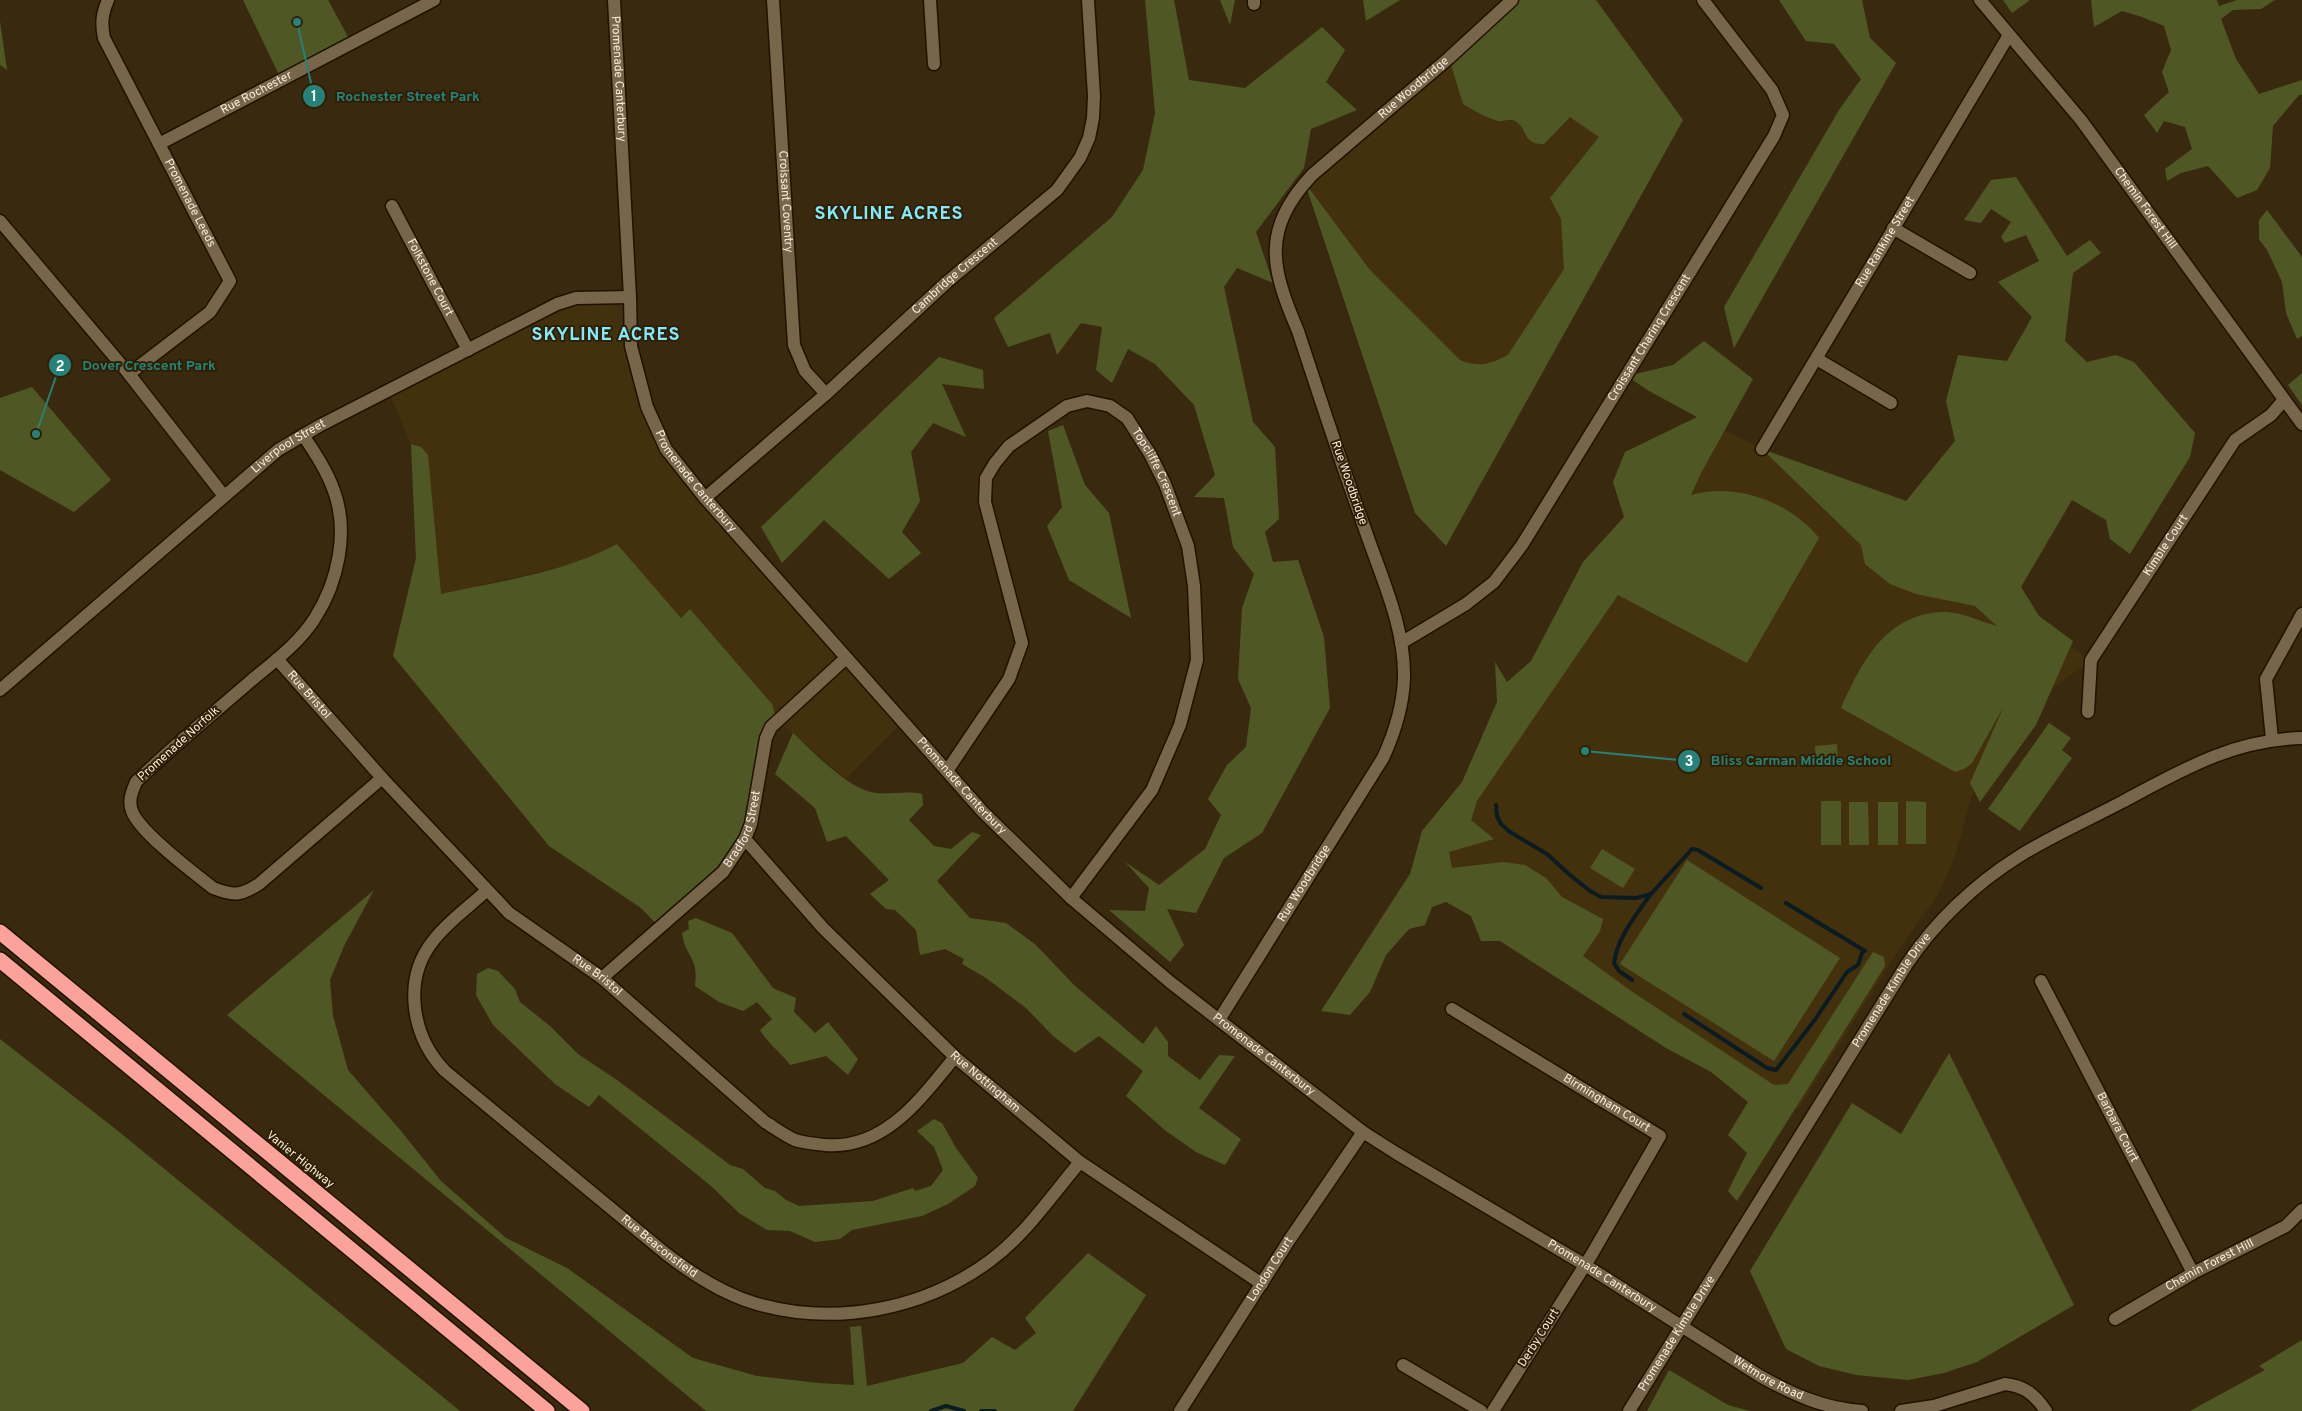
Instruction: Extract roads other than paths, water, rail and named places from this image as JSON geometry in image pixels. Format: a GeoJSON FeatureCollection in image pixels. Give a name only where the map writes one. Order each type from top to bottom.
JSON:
{"type":"FeatureCollection","features":[{"type":"Feature","properties":{"kind":"highway","name":"Vanier Highway"},"geometry":{"type":"LineString","coordinates":[[0,932],[582,1411]]}},
{"type":"Feature","properties":{"kind":"highway"},"geometry":{"type":"LineString","coordinates":[[0,960],[546,1411]]}},
{"type":"Feature","properties":{"kind":"street","name":"Promenade Leeds"},"geometry":{"type":"LineString","coordinates":[[108,0],[103,11],[101,23],[104,38],[230,281],[210,312],[129,374]]}},
{"type":"Feature","properties":{"kind":"street","name":"Rue Rochester"},"geometry":{"type":"LineString","coordinates":[[159,144],[434,0]]}},
{"type":"Feature","properties":{"kind":"street","name":"Promenade Canterbury"},"geometry":{"type":"LineString","coordinates":[[614,0],[631,346],[647,407],[666,449],[705,498],[983,812],[1071,898],[1170,982],[1363,1132],[1396,1154],[1585,1264],[1682,1325]]}},
{"type":"Feature","properties":{"kind":"street","name":"Croissant Coventry"},"geometry":{"type":"LineString","coordinates":[[773,0],[794,345],[805,371],[826,394]]}},
{"type":"Feature","properties":{"kind":"street"},"geometry":{"type":"LineString","coordinates":[[930,0],[934,64]]}},
{"type":"Feature","properties":{"kind":"street","name":"Cambridge Crescent"},"geometry":{"type":"LineString","coordinates":[[705,498],[826,394],[946,282],[1057,190],[1080,158],[1089,138],[1093,118],[1094,96],[1088,0]]}},
{"type":"Feature","properties":{"kind":"street","name":"Rue Woodbridge"},"geometry":{"type":"LineString","coordinates":[[1218,1020],[1383,758],[1393,738],[1401,710],[1404,676],[1401,644],[1389,595],[1298,331],[1280,290],[1276,267],[1276,245],[1281,221],[1293,196],[1312,175],[1449,58],[1512,0]]}},
{"type":"Feature","properties":{"kind":"street","name":"Croissant Charing Crescent"},"geometry":{"type":"LineString","coordinates":[[1401,644],[1466,604],[1494,582],[1522,546],[1774,136],[1783,115],[1772,90],[1703,0]]}},
{"type":"Feature","properties":{"kind":"street","name":"Chemin Forest Hill"},"geometry":{"type":"LineString","coordinates":[[1980,0],[2080,120],[2302,424]]}},
{"type":"Feature","properties":{"kind":"street","name":"Rue Rankine Street"},"geometry":{"type":"LineString","coordinates":[[1762,449],[2009,35]]}},
{"type":"Feature","properties":{"kind":"street","name":"Folkstone Court"},"geometry":{"type":"LineString","coordinates":[[392,206],[468,350]]}},
{"type":"Feature","properties":{"kind":"street"},"geometry":{"type":"LineString","coordinates":[[0,221],[129,374],[224,496]]}},
{"type":"Feature","properties":{"kind":"street"},"geometry":{"type":"LineString","coordinates":[[1893,228],[1970,273]]}},
{"type":"Feature","properties":{"kind":"street","name":"Liverpool Street"},"geometry":{"type":"LineString","coordinates":[[0,690],[278,450],[303,435],[557,304],[576,298],[630,296]]}},
{"type":"Feature","properties":{"kind":"street"},"geometry":{"type":"LineString","coordinates":[[1817,359],[1891,403]]}},
{"type":"Feature","properties":{"kind":"street","name":"Topcliffe Crescent"},"geometry":{"type":"LineString","coordinates":[[946,772],[1009,679],[1022,643],[985,502],[986,478],[994,463],[1009,446],[1067,406],[1087,401],[1110,406],[1126,418],[1150,454],[1165,484],[1188,546],[1194,586],[1197,660],[1180,725],[1152,790],[1071,898]]}},
{"type":"Feature","properties":{"kind":"street","name":"Kimble Court"},"geometry":{"type":"LineString","coordinates":[[2088,712],[2092,660],[2235,440],[2271,415],[2284,401]]}},
{"type":"Feature","properties":{"kind":"street","name":"Promenade Norfolk"},"geometry":{"type":"LineString","coordinates":[[303,435],[320,461],[334,491],[340,521],[340,546],[331,586],[315,620],[277,659],[136,782],[130,798],[132,812],[140,826],[214,888],[228,894],[244,894],[259,884],[382,778]]}},
{"type":"Feature","properties":{"kind":"street"},"geometry":{"type":"LineString","coordinates":[[2272,739],[2266,679],[2302,614]]}},
{"type":"Feature","properties":{"kind":"street","name":"Bradford Street"},"geometry":{"type":"LineString","coordinates":[[602,978],[723,872],[745,839],[751,824],[766,738],[771,727],[846,658]]}},
{"type":"Feature","properties":{"kind":"street","name":"Rue Bristol"},"geometry":{"type":"LineString","coordinates":[[277,659],[382,778],[486,891],[509,913],[602,978],[765,1122],[796,1140],[834,1146],[858,1142],[875,1136],[909,1111],[955,1057]]}},
{"type":"Feature","properties":{"kind":"street","name":"Promenade Kimble Drive"},"geometry":{"type":"LineString","coordinates":[[1629,1411],[1907,964],[1956,906],[2018,857],[2206,758],[2228,750],[2272,739],[2302,738]]}},
{"type":"Feature","properties":{"kind":"street","name":"Rue Nottingham"},"geometry":{"type":"LineString","coordinates":[[745,839],[823,928],[955,1057],[1080,1162],[1262,1284]]}},
{"type":"Feature","properties":{"kind":"street","name":"Rue Beaconsfield"},"geometry":{"type":"LineString","coordinates":[[486,891],[433,941],[419,967],[414,999],[418,1027],[424,1045],[433,1060],[688,1271],[736,1296],[754,1303],[786,1310],[834,1314],[855,1314],[916,1300],[948,1287],[992,1260],[1014,1240],[1080,1162]]}},
{"type":"Feature","properties":{"kind":"street","name":"Barbara Court"},"geometry":{"type":"LineString","coordinates":[[2041,981],[2193,1273]]}},
{"type":"Feature","properties":{"kind":"street","name":"Birmingham Court"},"geometry":{"type":"LineString","coordinates":[[1452,1009],[1660,1136],[1585,1264]]}},
{"type":"Feature","properties":{"kind":"street","name":"London Court"},"geometry":{"type":"LineString","coordinates":[[1180,1411],[1363,1132]]}},
{"type":"Feature","properties":{"kind":"street","name":"Chemin Forest Hill"},"geometry":{"type":"LineString","coordinates":[[2115,1319],[2193,1273],[2286,1226],[2302,1210]]}},
{"type":"Feature","properties":{"kind":"street","name":"Derby Court"},"geometry":{"type":"LineString","coordinates":[[1493,1411],[1585,1264]]}},
{"type":"Feature","properties":{"kind":"street","name":"Wetmore Road"},"geometry":{"type":"LineString","coordinates":[[1682,1325],[1789,1393],[1825,1405],[1862,1411]]}},
{"type":"Feature","properties":{"kind":"street"},"geometry":{"type":"LineString","coordinates":[[1403,1365],[1481,1411]]}},
{"type":"Feature","properties":{"kind":"street"},"geometry":{"type":"LineString","coordinates":[[1901,1411],[1934,1406],[2005,1384],[2017,1385],[2029,1391],[2046,1411]]}},
{"type":"Feature","properties":{"kind":"waterway"},"geometry":{"type":"LineString","coordinates":[[1496,805],[1497,816],[1501,824],[1510,832],[1547,854],[1590,891],[1601,897],[1636,898],[1651,894],[1692,849],[1698,850],[1761,888]]}},
{"type":"Feature","properties":{"kind":"waterway"},"geometry":{"type":"LineString","coordinates":[[1632,980],[1619,971],[1614,963],[1623,936],[1650,895]]}},
{"type":"Feature","properties":{"kind":"waterway"},"geometry":{"type":"LineString","coordinates":[[1786,903],[1865,951]]}},
{"type":"Feature","properties":{"kind":"waterway"},"geometry":{"type":"LineString","coordinates":[[1684,1014],[1767,1068],[1776,1070],[1814,1021],[1847,972],[1858,965],[1863,950]]}},
{"type":"Feature","properties":{"kind":"waterway"},"geometry":{"type":"LineString","coordinates":[[931,1411],[946,1406],[964,1411]]}},
{"type":"Feature","properties":{"kind":"waterway"},"geometry":{"type":"LineString","coordinates":[[981,1411],[995,1411]]}},
{"type":"Feature","properties":{"kind":"place","name":"Rochester Street Park"},"geometry":{"type":"Point","coordinates":[297,22]}},
{"type":"Feature","properties":{"kind":"place","name":"Dover Crescent Park"},"geometry":{"type":"Point","coordinates":[36,434]}},
{"type":"Feature","properties":{"kind":"place","name":"Bliss Carman Middle School"},"geometry":{"type":"Point","coordinates":[1585,751]}},
{"type":"Feature","properties":{"kind":"district","name":"SKYLINE ACRES"},"geometry":{"type":"Point","coordinates":[889,214]}},
{"type":"Feature","properties":{"kind":"district","name":"SKYLINE ACRES"},"geometry":{"type":"Point","coordinates":[606,335]}}]}
